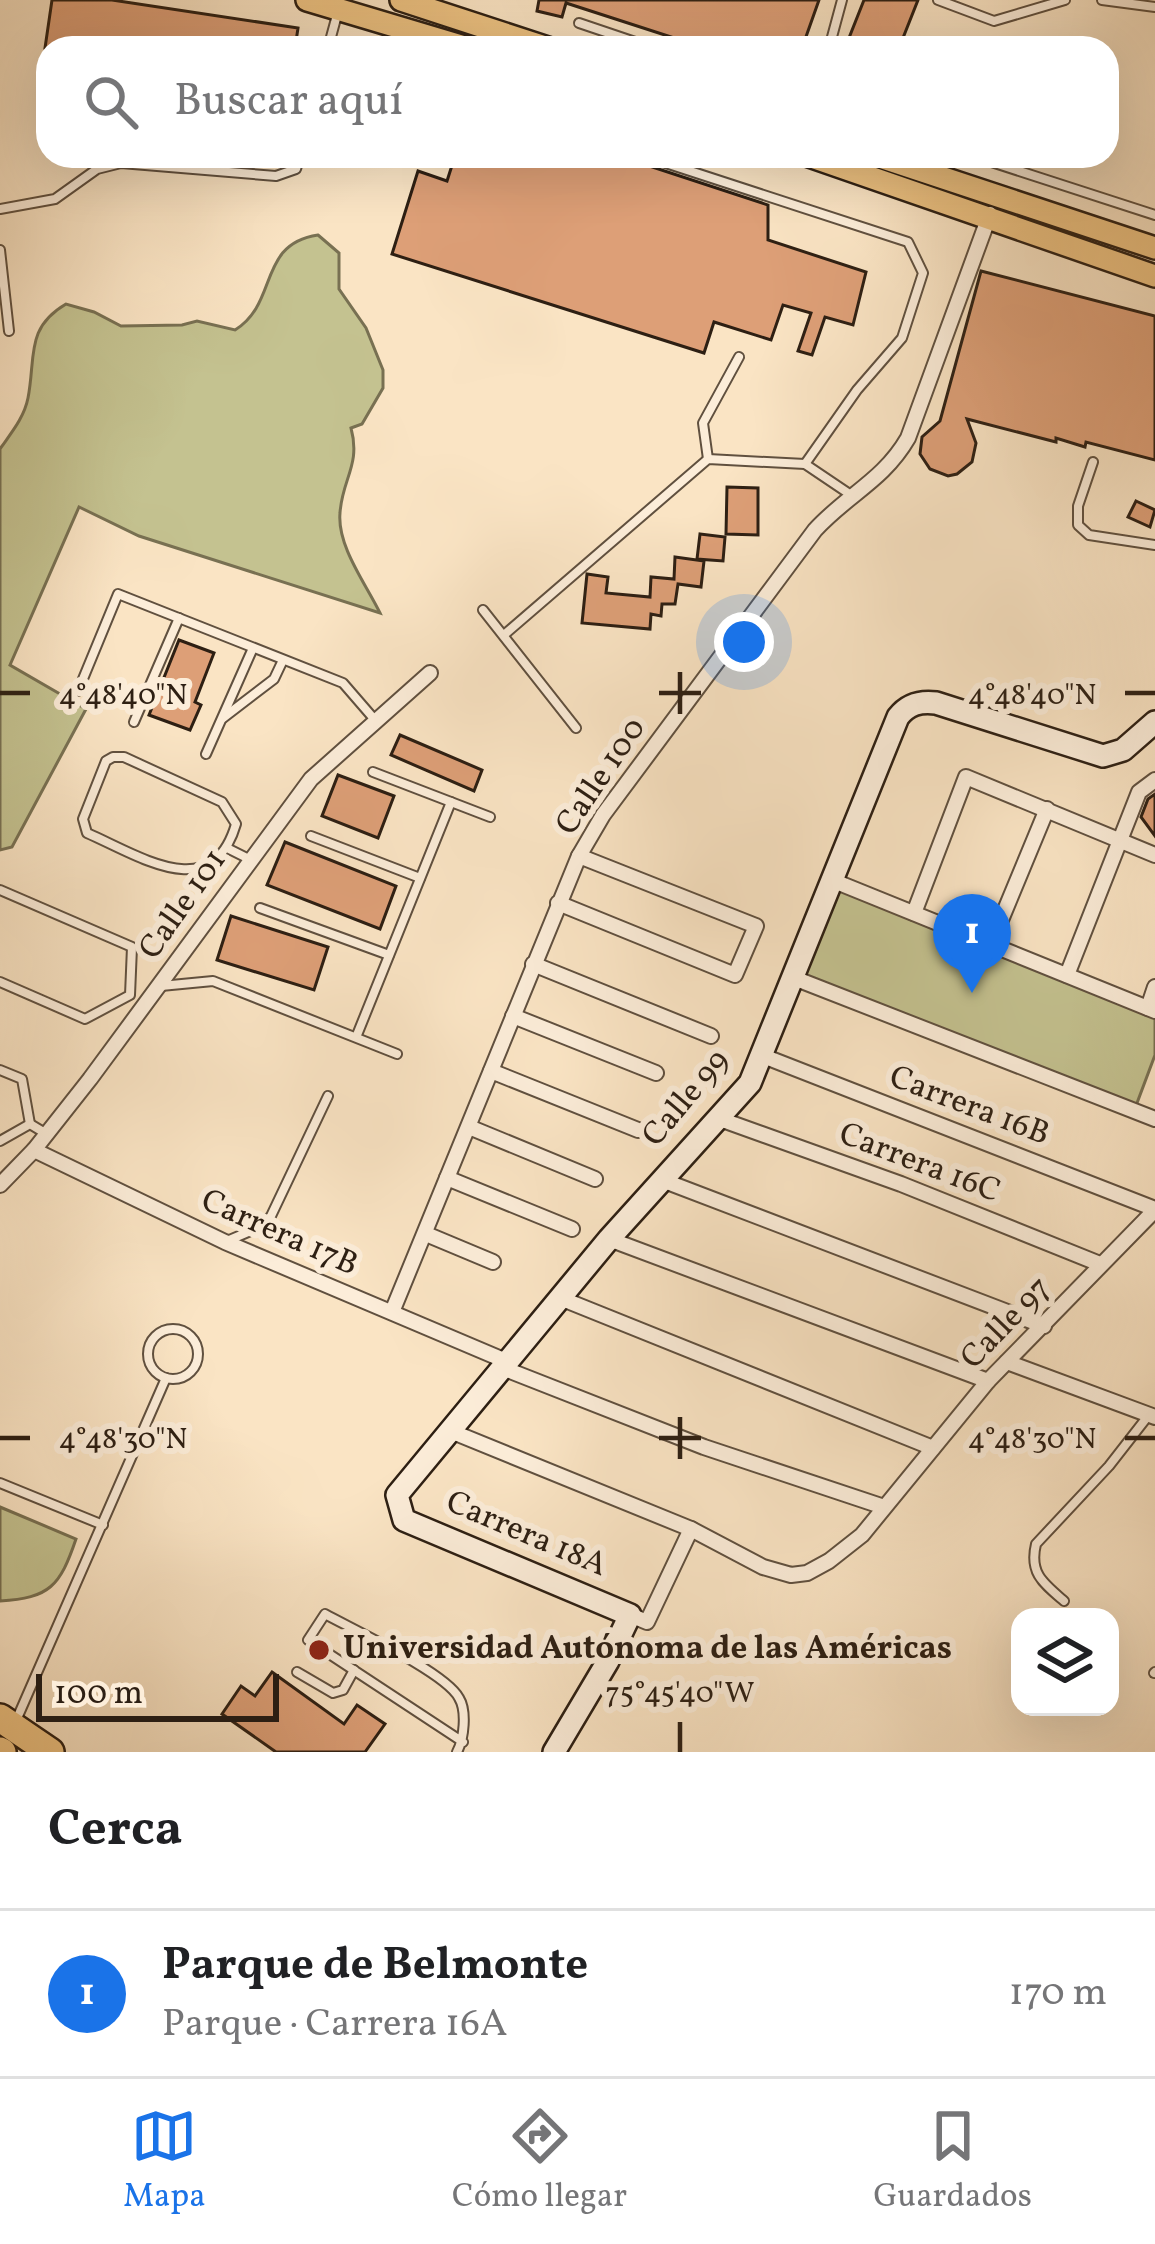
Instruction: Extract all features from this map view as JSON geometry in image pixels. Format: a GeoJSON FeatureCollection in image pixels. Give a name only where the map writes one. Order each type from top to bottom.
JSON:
{"type":"FeatureCollection","features":[{"type":"Feature","properties":{"kind":"highway"},"geometry":{"type":"LineString","coordinates":[[3,1735],[50,1752]]}},
{"type":"Feature","properties":{"kind":"main road"},"geometry":{"type":"LineString","coordinates":[[307,0],[428,36]]}},
{"type":"Feature","properties":{"kind":"main road"},"geometry":{"type":"LineString","coordinates":[[400,0],[511,36]]}},
{"type":"Feature","properties":{"kind":"main road"},"geometry":{"type":"LineString","coordinates":[[852,168],[1155,248]]}},
{"type":"Feature","properties":{"kind":"main road"},"geometry":{"type":"LineString","coordinates":[[904,168],[1155,276]]}},
{"type":"Feature","properties":{"kind":"street","name":"Calle 100"},"geometry":{"type":"LineString","coordinates":[[392,1312],[579,856],[603,815],[796,554],[832,512],[891,467],[908,438],[993,207]]}},
{"type":"Feature","properties":{"kind":"street","name":"Calle 101"},"geometry":{"type":"LineString","coordinates":[[0,1185],[34,1150],[160,986],[311,779],[430,673]]}},
{"type":"Feature","properties":{"kind":"street","name":"Calle 99"},"geometry":{"type":"LineString","coordinates":[[398,1495],[609,1239],[750,1083],[898,717],[910,706],[936,703],[1103,756],[1123,750],[1155,722]]}},
{"type":"Feature","properties":{"kind":"street"},"geometry":{"type":"LineString","coordinates":[[914,913],[966,777],[1155,855]]}},
{"type":"Feature","properties":{"kind":"street"},"geometry":{"type":"LineString","coordinates":[[1067,975],[1138,792],[1155,780]]}},
{"type":"Feature","properties":{"kind":"street"},"geometry":{"type":"LineString","coordinates":[[991,944],[1047,809]]}},
{"type":"Feature","properties":{"kind":"street"},"geometry":{"type":"LineString","coordinates":[[558,903],[735,975],[755,926],[579,856]]}},
{"type":"Feature","properties":{"kind":"street"},"geometry":{"type":"LineString","coordinates":[[834,881],[1152,1009],[1155,987]]}},
{"type":"Feature","properties":{"kind":"street"},"geometry":{"type":"LineString","coordinates":[[533,964],[711,1036]]}},
{"type":"Feature","properties":{"kind":"street"},"geometry":{"type":"LineString","coordinates":[[794,978],[1155,1119]]}},
{"type":"Feature","properties":{"kind":"street"},"geometry":{"type":"LineString","coordinates":[[513,1016],[656,1073]]}},
{"type":"Feature","properties":{"kind":"street","name":"Carrera 16B"},"geometry":{"type":"LineString","coordinates":[[763,1056],[1155,1209]]}},
{"type":"Feature","properties":{"kind":"street"},"geometry":{"type":"LineString","coordinates":[[491,1071],[638,1130]]}},
{"type":"Feature","properties":{"kind":"street","name":"Carrera 16C"},"geometry":{"type":"LineString","coordinates":[[717,1118],[901,1184],[1100,1264]]}},
{"type":"Feature","properties":{"kind":"street"},"geometry":{"type":"LineString","coordinates":[[469,1126],[595,1179]]}},
{"type":"Feature","properties":{"kind":"street","name":"Carrera 17B"},"geometry":{"type":"LineString","coordinates":[[34,1150],[225,1242],[503,1364],[704,1447],[884,1507]]}},
{"type":"Feature","properties":{"kind":"street"},"geometry":{"type":"LineString","coordinates":[[447,1178],[572,1229]]}},
{"type":"Feature","properties":{"kind":"street"},"geometry":{"type":"LineString","coordinates":[[662,1180],[1044,1326]]}},
{"type":"Feature","properties":{"kind":"street","name":"Calle 97"},"geometry":{"type":"LineString","coordinates":[[691,1528],[763,1567],[799,1575],[846,1550],[988,1381],[1155,1209]]}},
{"type":"Feature","properties":{"kind":"street"},"geometry":{"type":"LineString","coordinates":[[426,1234],[494,1262]]}},
{"type":"Feature","properties":{"kind":"street"},"geometry":{"type":"LineString","coordinates":[[609,1239],[988,1381]]}},
{"type":"Feature","properties":{"kind":"street"},"geometry":{"type":"LineString","coordinates":[[560,1298],[934,1448]]}},
{"type":"Feature","properties":{"kind":"street"},"geometry":{"type":"LineString","coordinates":[[1006,1362],[1152,1416]]}},
{"type":"Feature","properties":{"kind":"street"},"geometry":{"type":"LineString","coordinates":[[448,1430],[691,1528],[554,1752]]}},
{"type":"Feature","properties":{"kind":"street","name":"Carrera 18A"},"geometry":{"type":"LineString","coordinates":[[398,1495],[404,1520],[638,1618]]}},
{"type":"Feature","properties":{"kind":"lane"},"geometry":{"type":"LineString","coordinates":[[832,36],[842,0]]}},
{"type":"Feature","properties":{"kind":"lane"},"geometry":{"type":"LineString","coordinates":[[938,0],[994,21],[1065,0]]}},
{"type":"Feature","properties":{"kind":"lane"},"geometry":{"type":"LineString","coordinates":[[1102,0],[1155,7]]}},
{"type":"Feature","properties":{"kind":"lane"},"geometry":{"type":"LineString","coordinates":[[331,36],[339,9]]}},
{"type":"Feature","properties":{"kind":"lane"},"geometry":{"type":"LineString","coordinates":[[579,23],[617,36]]}},
{"type":"Feature","properties":{"kind":"lane"},"geometry":{"type":"LineString","coordinates":[[0,208],[55,199],[101,168]]}},
{"type":"Feature","properties":{"kind":"lane"},"geometry":{"type":"LineString","coordinates":[[176,168],[264,176],[296,168]]}},
{"type":"Feature","properties":{"kind":"lane"},"geometry":{"type":"LineString","coordinates":[[681,168],[908,242],[919,260],[923,273],[902,338],[857,390],[805,464]]}},
{"type":"Feature","properties":{"kind":"lane"},"geometry":{"type":"LineString","coordinates":[[1010,168],[1155,215]]}},
{"type":"Feature","properties":{"kind":"lane"},"geometry":{"type":"LineString","coordinates":[[0,250],[9,332]]}},
{"type":"Feature","properties":{"kind":"lane"},"geometry":{"type":"LineString","coordinates":[[708,459],[703,423],[739,357]]}},
{"type":"Feature","properties":{"kind":"lane"},"geometry":{"type":"LineString","coordinates":[[505,634],[708,459],[805,464],[852,496]]}},
{"type":"Feature","properties":{"kind":"lane"},"geometry":{"type":"LineString","coordinates":[[1093,462],[1078,506],[1078,525],[1089,535],[1155,545]]}},
{"type":"Feature","properties":{"kind":"lane"},"geometry":{"type":"LineString","coordinates":[[78,691],[118,594],[343,682],[375,720]]}},
{"type":"Feature","properties":{"kind":"lane"},"geometry":{"type":"LineString","coordinates":[[483,610],[577,728]]}},
{"type":"Feature","properties":{"kind":"lane"},"geometry":{"type":"LineString","coordinates":[[134,722],[179,618]]}},
{"type":"Feature","properties":{"kind":"lane"},"geometry":{"type":"LineString","coordinates":[[206,754],[253,649]]}},
{"type":"Feature","properties":{"kind":"lane"},"geometry":{"type":"LineString","coordinates":[[222,718],[274,679],[283,660]]}},
{"type":"Feature","properties":{"kind":"lane"},"geometry":{"type":"LineString","coordinates":[[124,757],[222,802],[236,824],[229,850],[202,869],[179,872],[87,833],[82,820],[106,761],[124,757]]}},
{"type":"Feature","properties":{"kind":"lane"},"geometry":{"type":"LineString","coordinates":[[373,772],[490,817]]}},
{"type":"Feature","properties":{"kind":"lane"},"geometry":{"type":"LineString","coordinates":[[357,1036],[451,802]]}},
{"type":"Feature","properties":{"kind":"lane"},"geometry":{"type":"LineString","coordinates":[[311,836],[420,878]]}},
{"type":"Feature","properties":{"kind":"lane"},"geometry":{"type":"LineString","coordinates":[[229,850],[249,859]]}},
{"type":"Feature","properties":{"kind":"lane"},"geometry":{"type":"LineString","coordinates":[[0,890],[132,947],[130,995]]}},
{"type":"Feature","properties":{"kind":"lane"},"geometry":{"type":"LineString","coordinates":[[260,908],[389,955]]}},
{"type":"Feature","properties":{"kind":"lane"},"geometry":{"type":"LineString","coordinates":[[160,986],[213,981],[397,1054]]}},
{"type":"Feature","properties":{"kind":"lane"},"geometry":{"type":"LineString","coordinates":[[0,982],[85,1018],[130,995]]}},
{"type":"Feature","properties":{"kind":"lane"},"geometry":{"type":"LineString","coordinates":[[130,995],[146,1003]]}},
{"type":"Feature","properties":{"kind":"lane"},"geometry":{"type":"LineString","coordinates":[[0,1070],[22,1079],[30,1124],[46,1134]]}},
{"type":"Feature","properties":{"kind":"lane"},"geometry":{"type":"LineString","coordinates":[[225,1242],[260,1227],[271,1216],[328,1096]]}},
{"type":"Feature","properties":{"kind":"lane"},"geometry":{"type":"LineString","coordinates":[[0,1141],[30,1124]]}},
{"type":"Feature","properties":{"kind":"lane"},"geometry":{"type":"LineString","coordinates":[[182,1330],[196,1344],[195,1366],[188,1374],[166,1378],[150,1363],[152,1341],[160,1333],[182,1330]]}},
{"type":"Feature","properties":{"kind":"lane"},"geometry":{"type":"LineString","coordinates":[[3,1735],[103,1525],[166,1378]]}},
{"type":"Feature","properties":{"kind":"lane"},"geometry":{"type":"LineString","coordinates":[[1064,1601],[1037,1578],[1032,1561],[1036,1544],[1152,1416]]}},
{"type":"Feature","properties":{"kind":"lane"},"geometry":{"type":"LineString","coordinates":[[0,1483],[103,1525]]}},
{"type":"Feature","properties":{"kind":"lane"},"geometry":{"type":"LineString","coordinates":[[457,1752],[463,1742],[462,1701],[447,1683],[325,1614],[308,1640],[463,1742]]}},
{"type":"Feature","properties":{"kind":"lane"},"geometry":{"type":"LineString","coordinates":[[297,1672],[333,1693],[344,1690],[354,1670]]}},
{"type":"Feature","properties":{"kind":"shaded area"},"geometry":{"type":"Polygon","coordinates":[[[318,235],[339,253],[339,289],[366,328],[383,370],[383,388],[362,424],[351,428],[354,452],[340,513],[348,551],[380,613],[139,536],[79,507],[10,665],[86,709],[12,847],[0,850],[0,449],[26,405],[38,333],[66,304],[121,326],[197,321],[235,330],[258,305],[285,250],[318,235]]]}},
{"type":"Feature","properties":{"kind":"shaded area"},"geometry":{"type":"Polygon","coordinates":[[[834,881],[1155,1011],[1155,1055],[1134,1111],[794,978],[834,881]]]}},
{"type":"Feature","properties":{"kind":"shaded area"},"geometry":{"type":"Polygon","coordinates":[[[0,1507],[76,1539],[58,1578],[31,1597],[0,1601],[0,1507]]]}},
{"type":"Feature","properties":{"kind":"building"},"geometry":{"type":"Polygon","coordinates":[[[52,0],[112,0],[298,28],[297,36],[47,36],[52,0]]]}},
{"type":"Feature","properties":{"kind":"building"},"geometry":{"type":"Polygon","coordinates":[[[539,0],[819,0],[806,36],[668,36],[566,3],[562,17],[537,11],[539,0]]]}},
{"type":"Feature","properties":{"kind":"building"},"geometry":{"type":"Polygon","coordinates":[[[864,0],[918,0],[904,36],[850,36],[864,0]]]}},
{"type":"Feature","properties":{"kind":"building"},"geometry":{"type":"Polygon","coordinates":[[[451,168],[655,168],[768,205],[768,240],[866,272],[853,325],[825,317],[812,355],[798,351],[811,313],[783,305],[771,340],[714,322],[704,353],[392,254],[418,171],[447,181],[451,168]]]}},
{"type":"Feature","properties":{"kind":"building"},"geometry":{"type":"Polygon","coordinates":[[[981,271],[1155,316],[1155,460],[967,419],[976,443],[972,462],[948,476],[930,469],[920,454],[922,437],[940,421],[981,271]]]}},
{"type":"Feature","properties":{"kind":"building"},"geometry":{"type":"Polygon","coordinates":[[[727,487],[758,488],[758,535],[726,534],[727,487]]]}},
{"type":"Feature","properties":{"kind":"building"},"geometry":{"type":"Polygon","coordinates":[[[1136,501],[1155,510],[1150,527],[1128,517],[1136,501]]]}},
{"type":"Feature","properties":{"kind":"building"},"geometry":{"type":"Polygon","coordinates":[[[700,534],[725,537],[723,561],[697,559],[700,534]]]}},
{"type":"Feature","properties":{"kind":"building"},"geometry":{"type":"Polygon","coordinates":[[[675,557],[704,561],[701,587],[678,584],[675,604],[662,604],[661,616],[651,614],[650,629],[582,623],[587,574],[608,577],[606,593],[650,597],[651,577],[674,579],[675,557]]]}},
{"type":"Feature","properties":{"kind":"building"},"geometry":{"type":"Polygon","coordinates":[[[179,640],[214,653],[190,730],[149,715],[179,640]]]}},
{"type":"Feature","properties":{"kind":"building"},"geometry":{"type":"Polygon","coordinates":[[[400,735],[482,770],[474,791],[391,755],[400,735]]]}},
{"type":"Feature","properties":{"kind":"building"},"geometry":{"type":"Polygon","coordinates":[[[338,775],[394,796],[378,838],[322,816],[338,775]]]}},
{"type":"Feature","properties":{"kind":"building"},"geometry":{"type":"Polygon","coordinates":[[[1155,794],[1155,836],[1141,817],[1155,794]]]}},
{"type":"Feature","properties":{"kind":"building"},"geometry":{"type":"Polygon","coordinates":[[[285,842],[396,886],[380,929],[267,885],[285,842]]]}},
{"type":"Feature","properties":{"kind":"building"},"geometry":{"type":"Polygon","coordinates":[[[231,916],[328,947],[314,990],[217,960],[231,916]]]}},
{"type":"Feature","properties":{"kind":"building"},"geometry":{"type":"Polygon","coordinates":[[[272,1672],[344,1724],[357,1705],[385,1724],[365,1752],[276,1752],[222,1714],[241,1686],[255,1696],[272,1672]]]}},
{"type":"Feature","properties":{"kind":"place","name":"Parque de Belmonte"},"geometry":{"type":"Point","coordinates":[972,993]}},
{"type":"Feature","properties":{"kind":"place","name":"Universidad Autónoma de las Américas"},"geometry":{"type":"Point","coordinates":[319,1650]}}]}
